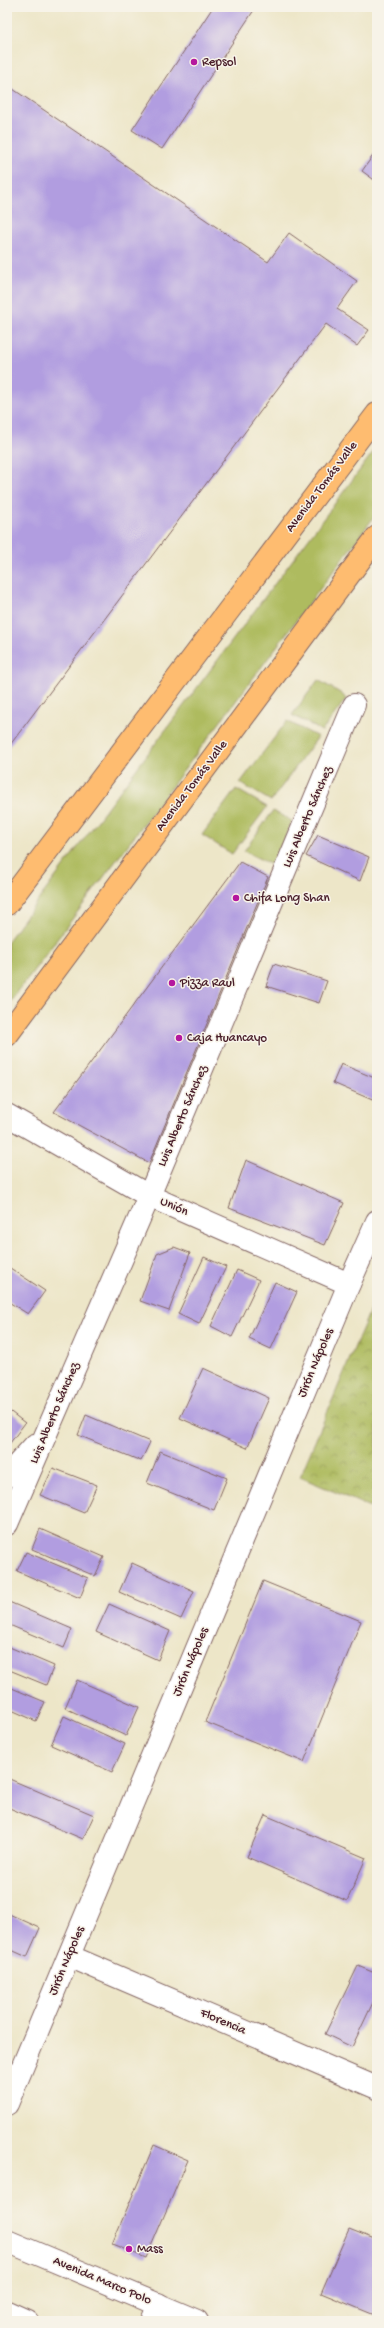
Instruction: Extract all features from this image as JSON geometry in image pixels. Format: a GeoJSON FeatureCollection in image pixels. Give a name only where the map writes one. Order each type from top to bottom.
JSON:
{"type":"FeatureCollection","features":[{"type":"Feature","properties":{"kind":"main road","name":"Avenida Tomás Valle"},"geometry":{"type":"LineString","coordinates":[[7,904],[377,414]]}},
{"type":"Feature","properties":{"kind":"main road","name":"Avenida Tomás Valle"},"geometry":{"type":"LineString","coordinates":[[7,1035],[377,537]]}},
{"type":"Feature","properties":{"kind":"street","name":"Luis Alberto Sánchez"},"geometry":{"type":"LineString","coordinates":[[7,1524],[44,1436],[150,1196],[354,705]]}},
{"type":"Feature","properties":{"kind":"street","name":"Unión"},"geometry":{"type":"LineString","coordinates":[[7,1115],[150,1196],[349,1284]]}},
{"type":"Feature","properties":{"kind":"street","name":"Jirón Nápoles"},"geometry":{"type":"LineString","coordinates":[[7,2104],[349,1284],[377,1221]]}},
{"type":"Feature","properties":{"kind":"street"},"geometry":{"type":"LineString","coordinates":[[7,1476],[44,1436]]}},
{"type":"Feature","properties":{"kind":"street","name":"Florencia"},"geometry":{"type":"LineString","coordinates":[[69,1956],[377,2088]]}},
{"type":"Feature","properties":{"kind":"street","name":"Avenida Marco Polo"},"geometry":{"type":"LineString","coordinates":[[7,2240],[154,2313],[197,2321]]}},
{"type":"Feature","properties":{"kind":"street"},"geometry":{"type":"LineString","coordinates":[[7,2312],[27,2321]]}},
{"type":"Feature","properties":{"kind":"green space"},"geometry":{"type":"Polygon","coordinates":[[[377,447],[377,513],[7,1006],[7,942],[377,447]]]}},
{"type":"Feature","properties":{"kind":"green space"},"geometry":{"type":"Polygon","coordinates":[[[318,680],[342,694],[346,699],[322,731],[292,715],[318,680]]]}},
{"type":"Feature","properties":{"kind":"green space"},"geometry":{"type":"Polygon","coordinates":[[[287,721],[318,737],[271,801],[240,783],[287,721]]]}},
{"type":"Feature","properties":{"kind":"green space"},"geometry":{"type":"Polygon","coordinates":[[[236,789],[267,807],[232,854],[202,835],[236,789]]]}},
{"type":"Feature","properties":{"kind":"green space"},"geometry":{"type":"Polygon","coordinates":[[[273,811],[292,821],[274,866],[244,851],[273,811]]]}},
{"type":"Feature","properties":{"kind":"green space"},"geometry":{"type":"Polygon","coordinates":[[[377,1294],[377,1510],[300,1477],[377,1294]]]}},
{"type":"Feature","properties":{"kind":"building"},"geometry":{"type":"Polygon","coordinates":[[[213,7],[256,7],[162,149],[132,130],[213,7]]]}},
{"type":"Feature","properties":{"kind":"building"},"geometry":{"type":"Polygon","coordinates":[[[7,85],[268,262],[289,233],[357,281],[337,309],[369,330],[357,346],[326,324],[7,749],[7,85]]]}},
{"type":"Feature","properties":{"kind":"building"},"geometry":{"type":"Polygon","coordinates":[[[377,150],[377,182],[362,171],[377,150]]]}},
{"type":"Feature","properties":{"kind":"building"},"geometry":{"type":"Polygon","coordinates":[[[318,835],[369,857],[360,881],[306,856],[318,835]]]}},
{"type":"Feature","properties":{"kind":"building"},"geometry":{"type":"Polygon","coordinates":[[[240,862],[268,877],[149,1163],[54,1112],[240,862]]]}},
{"type":"Feature","properties":{"kind":"building"},"geometry":{"type":"Polygon","coordinates":[[[274,964],[327,981],[319,1003],[266,986],[274,964]]]}},
{"type":"Feature","properties":{"kind":"building"},"geometry":{"type":"Polygon","coordinates":[[[341,1064],[377,1079],[377,1102],[333,1083],[341,1064]]]}},
{"type":"Feature","properties":{"kind":"building"},"geometry":{"type":"Polygon","coordinates":[[[246,1160],[344,1203],[325,1245],[229,1208],[246,1160]]]}},
{"type":"Feature","properties":{"kind":"building"},"geometry":{"type":"Polygon","coordinates":[[[174,1247],[190,1253],[169,1311],[140,1301],[157,1254],[174,1247]]]}},
{"type":"Feature","properties":{"kind":"building"},"geometry":{"type":"Polygon","coordinates":[[[204,1257],[226,1267],[199,1324],[178,1314],[204,1257]]]}},
{"type":"Feature","properties":{"kind":"building"},"geometry":{"type":"Polygon","coordinates":[[[7,1266],[45,1291],[28,1314],[7,1301],[7,1266]]]}},
{"type":"Feature","properties":{"kind":"building"},"geometry":{"type":"Polygon","coordinates":[[[237,1270],[259,1280],[232,1337],[211,1326],[237,1270]]]}},
{"type":"Feature","properties":{"kind":"building"},"geometry":{"type":"Polygon","coordinates":[[[275,1282],[297,1292],[271,1349],[249,1339],[275,1282]]]}},
{"type":"Feature","properties":{"kind":"building"},"geometry":{"type":"Polygon","coordinates":[[[203,1368],[269,1398],[247,1448],[180,1418],[203,1368]]]}},
{"type":"Feature","properties":{"kind":"building"},"geometry":{"type":"Polygon","coordinates":[[[7,1409],[25,1423],[7,1447],[7,1409]]]}},
{"type":"Feature","properties":{"kind":"building"},"geometry":{"type":"Polygon","coordinates":[[[86,1415],[150,1442],[141,1461],[78,1435],[86,1415]]]}},
{"type":"Feature","properties":{"kind":"building"},"geometry":{"type":"Polygon","coordinates":[[[160,1451],[227,1478],[214,1510],[147,1483],[160,1451]]]}},
{"type":"Feature","properties":{"kind":"building"},"geometry":{"type":"Polygon","coordinates":[[[53,1468],[97,1485],[84,1513],[40,1495],[53,1468]]]}},
{"type":"Feature","properties":{"kind":"building"},"geometry":{"type":"Polygon","coordinates":[[[40,1529],[104,1557],[95,1576],[32,1549],[40,1529]]]}},
{"type":"Feature","properties":{"kind":"building"},"geometry":{"type":"Polygon","coordinates":[[[26,1552],[88,1578],[80,1598],[17,1571],[26,1552]]]}},
{"type":"Feature","properties":{"kind":"building"},"geometry":{"type":"Polygon","coordinates":[[[132,1563],[194,1591],[181,1619],[119,1592],[132,1563]]]}},
{"type":"Feature","properties":{"kind":"building"},"geometry":{"type":"Polygon","coordinates":[[[263,1581],[361,1621],[304,1762],[205,1722],[263,1581]]]}},
{"type":"Feature","properties":{"kind":"building"},"geometry":{"type":"Polygon","coordinates":[[[9,1602],[72,1629],[64,1648],[7,1624],[7,1608],[9,1602]]]}},
{"type":"Feature","properties":{"kind":"building"},"geometry":{"type":"Polygon","coordinates":[[[109,1604],[170,1631],[158,1660],[96,1632],[109,1604]]]}},
{"type":"Feature","properties":{"kind":"building"},"geometry":{"type":"Polygon","coordinates":[[[7,1646],[54,1666],[46,1685],[7,1669],[7,1646]]]}},
{"type":"Feature","properties":{"kind":"building"},"geometry":{"type":"Polygon","coordinates":[[[77,1680],[139,1707],[126,1736],[65,1708],[77,1680]]]}},
{"type":"Feature","properties":{"kind":"building"},"geometry":{"type":"Polygon","coordinates":[[[7,1686],[45,1702],[36,1721],[7,1708],[7,1686]]]}},
{"type":"Feature","properties":{"kind":"building"},"geometry":{"type":"Polygon","coordinates":[[[64,1716],[125,1744],[112,1772],[51,1745],[64,1716]]]}},
{"type":"Feature","properties":{"kind":"building"},"geometry":{"type":"Polygon","coordinates":[[[7,1778],[94,1815],[83,1839],[7,1807],[7,1778]]]}},
{"type":"Feature","properties":{"kind":"building"},"geometry":{"type":"Polygon","coordinates":[[[265,1815],[366,1858],[347,1901],[247,1857],[265,1815]]]}},
{"type":"Feature","properties":{"kind":"building"},"geometry":{"type":"Polygon","coordinates":[[[7,1913],[40,1928],[27,1957],[7,1948],[7,1913]]]}},
{"type":"Feature","properties":{"kind":"building"},"geometry":{"type":"Polygon","coordinates":[[[358,1966],[377,1974],[377,1994],[352,2047],[325,2034],[358,1966]]]}},
{"type":"Feature","properties":{"kind":"building"},"geometry":{"type":"Polygon","coordinates":[[[154,2145],[188,2160],[146,2258],[112,2244],[154,2145]]]}},
{"type":"Feature","properties":{"kind":"building"},"geometry":{"type":"Polygon","coordinates":[[[349,2229],[377,2240],[377,2316],[321,2293],[349,2229]]]}},
{"type":"Feature","properties":{"kind":"place","name":"Repsol"},"geometry":{"type":"Point","coordinates":[194,62]}},
{"type":"Feature","properties":{"kind":"place","name":"Chifa Long Shan"},"geometry":{"type":"Point","coordinates":[236,898]}},
{"type":"Feature","properties":{"kind":"place","name":"Pizza Raul"},"geometry":{"type":"Point","coordinates":[172,983]}},
{"type":"Feature","properties":{"kind":"place","name":"Caja Huancayo"},"geometry":{"type":"Point","coordinates":[179,1038]}},
{"type":"Feature","properties":{"kind":"place","name":"Mass"},"geometry":{"type":"Point","coordinates":[129,2249]}}]}
